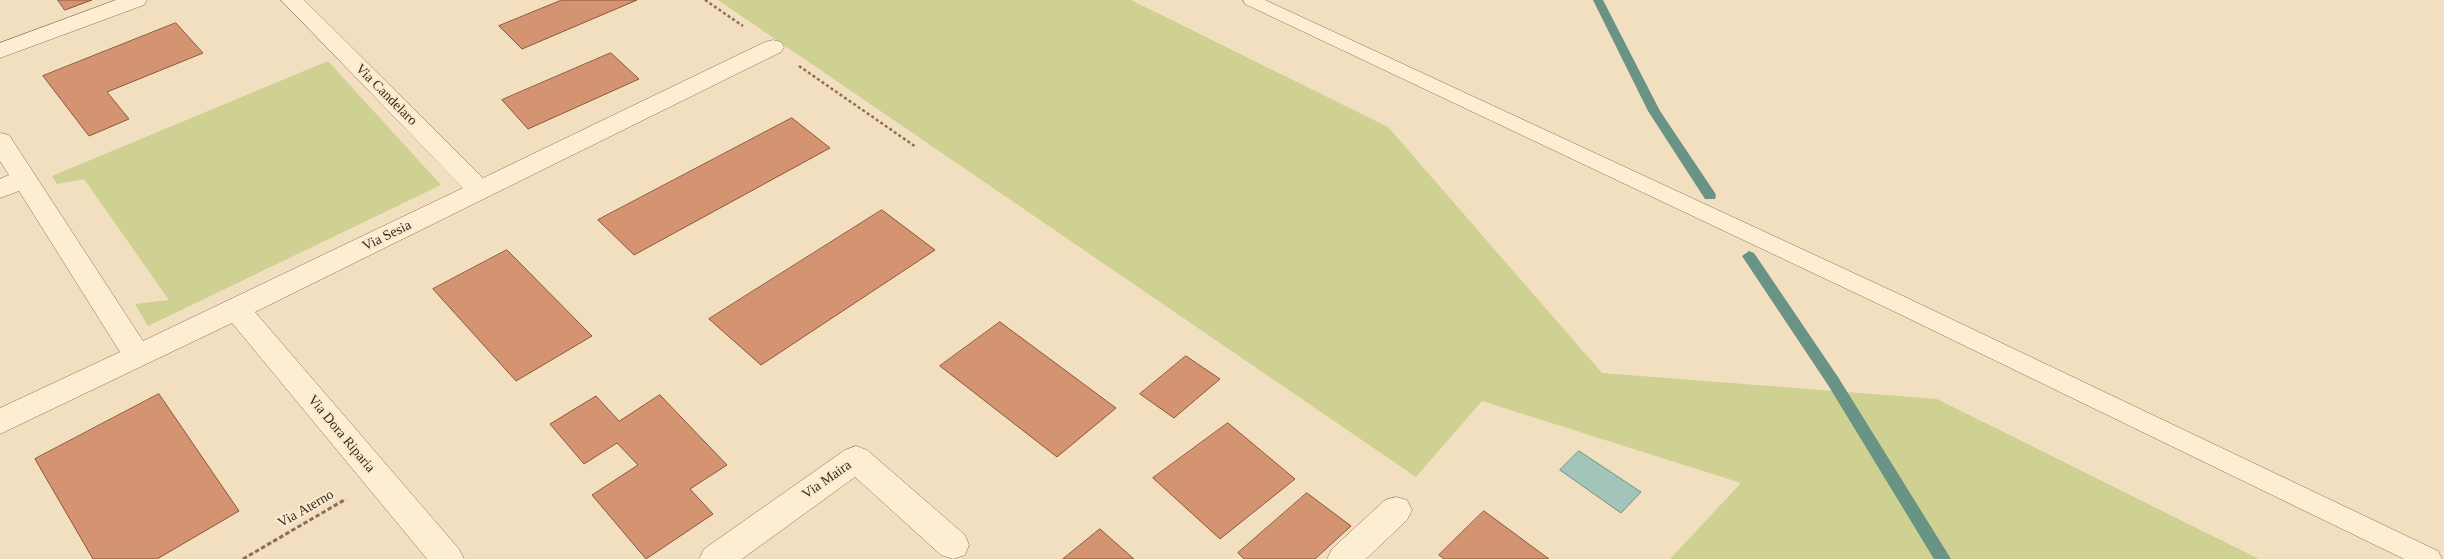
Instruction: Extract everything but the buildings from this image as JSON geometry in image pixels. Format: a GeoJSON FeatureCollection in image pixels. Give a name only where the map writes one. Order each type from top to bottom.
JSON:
{"type":"FeatureCollection","features":[{"type":"Feature","properties":{"kind":"street"},"geometry":{"type":"LineString","coordinates":[[0,51],[136,0]]}},
{"type":"Feature","properties":{"kind":"street","name":"Via Candelaro"},"geometry":{"type":"LineString","coordinates":[[292,0],[480,190]]}},
{"type":"Feature","properties":{"kind":"street","name":"Via Sesia"},"geometry":{"type":"LineString","coordinates":[[0,422],[236,310],[773,47]]}},
{"type":"Feature","properties":{"kind":"street"},"geometry":{"type":"LineString","coordinates":[[0,141],[12,184],[138,356]]}},
{"type":"Feature","properties":{"kind":"street","name":"Via Dora Riparia"},"geometry":{"type":"LineString","coordinates":[[236,310],[447,559]]}},
{"type":"Feature","properties":{"kind":"street","name":"Via Maira"},"geometry":{"type":"LineString","coordinates":[[716,559],[856,459],[953,545]]}},
{"type":"Feature","properties":{"kind":"street"},"geometry":{"type":"LineString","coordinates":[[1344,559],[1396,510]]}},
{"type":"Feature","properties":{"kind":"lane"},"geometry":{"type":"LineString","coordinates":[[1251,0],[1835,274],[2429,559]]}},
{"type":"Feature","properties":{"kind":"path"},"geometry":{"type":"LineString","coordinates":[[705,0],[916,147]]}},
{"type":"Feature","properties":{"kind":"path","name":"Via Aterno"},"geometry":{"type":"LineString","coordinates":[[243,559],[380,479]]}},
{"type":"Feature","properties":{"kind":"green space"},"geometry":{"type":"Polygon","coordinates":[[[718,0],[1131,0],[1388,127],[1602,373],[1937,399],[2259,559],[1670,559],[1741,483],[1482,401],[1416,477],[718,0]]]}},
{"type":"Feature","properties":{"kind":"green space"},"geometry":{"type":"Polygon","coordinates":[[[328,61],[441,185],[148,326],[135,304],[169,300],[84,179],[57,184],[52,176],[328,61]]]}},
{"type":"Feature","properties":{"kind":"water"},"geometry":{"type":"Polygon","coordinates":[[[1579,451],[1641,492],[1621,513],[1560,470],[1579,451]]]}},
{"type":"Feature","properties":{"kind":"waterway"},"geometry":{"type":"LineString","coordinates":[[1598,0],[1654,111],[1710,196]]}},
{"type":"Feature","properties":{"kind":"waterway"},"geometry":{"type":"LineString","coordinates":[[1749,256],[1833,381],[1943,559]]}}]}
